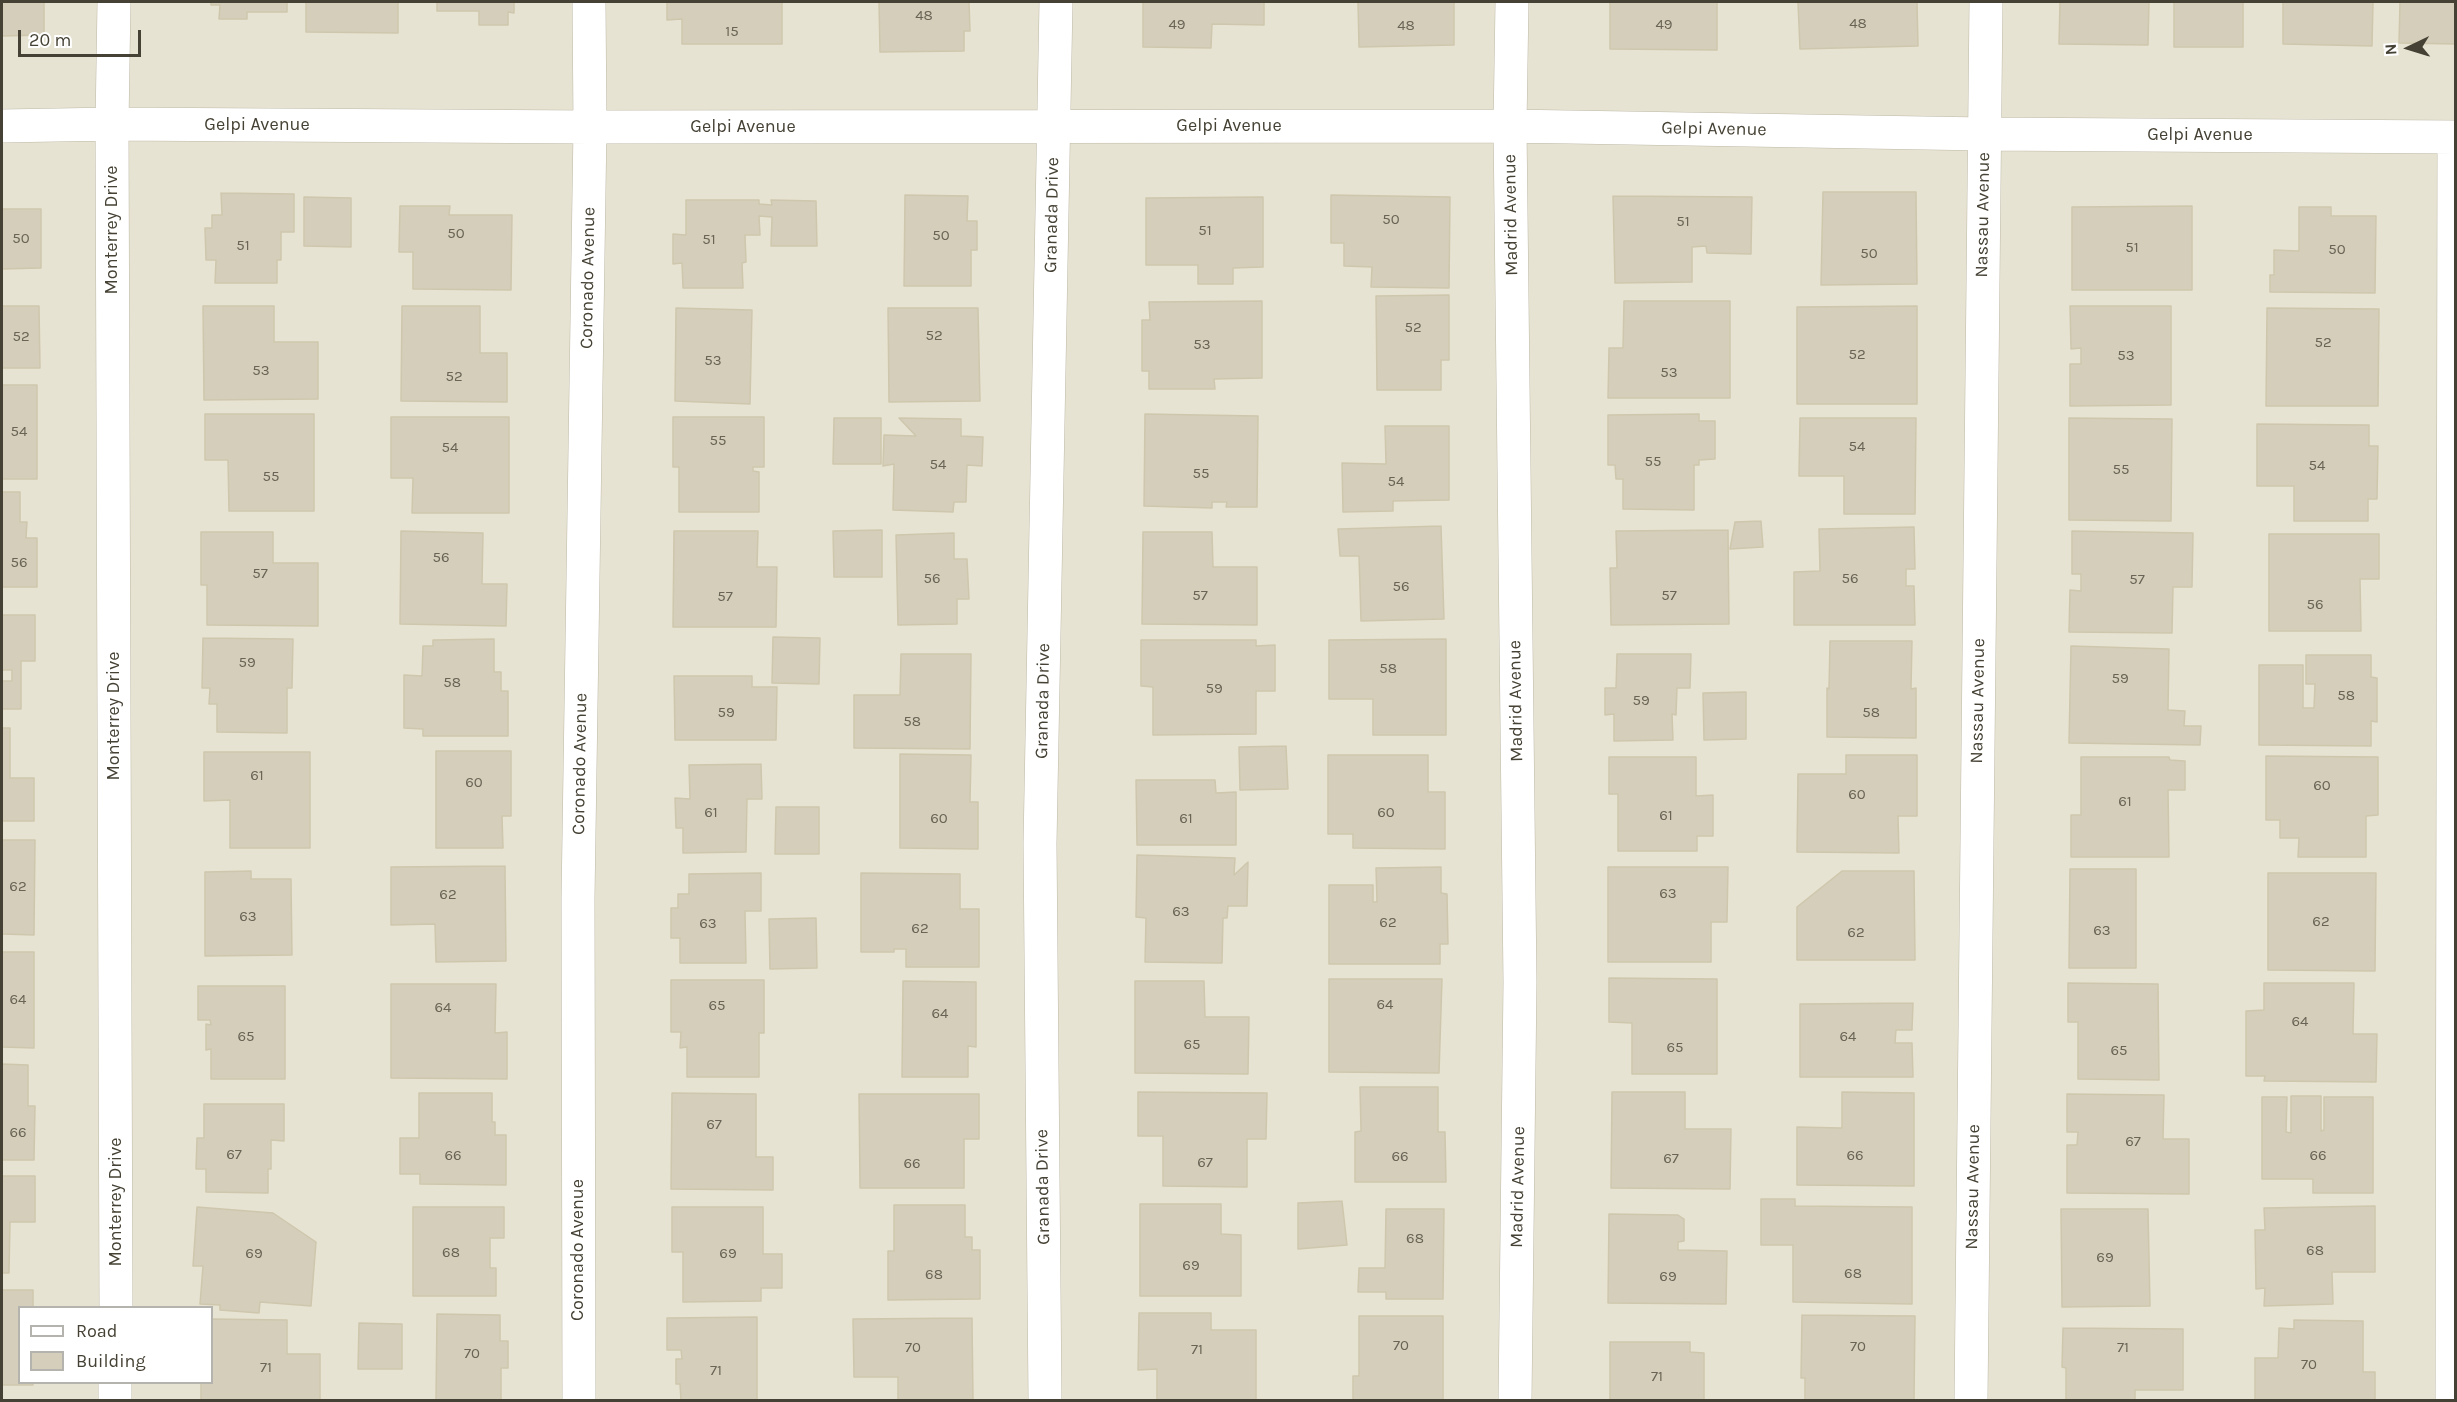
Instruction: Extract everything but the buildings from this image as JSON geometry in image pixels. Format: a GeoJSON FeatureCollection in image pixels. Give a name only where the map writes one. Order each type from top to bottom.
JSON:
{"type":"FeatureCollection","features":[{"type":"Feature","properties":{"kind":"street","name":"Monterrey Drive"},"geometry":{"type":"LineString","coordinates":[[114,2],[112,124],[116,1306]]}},
{"type":"Feature","properties":{"kind":"street","name":"Coronado Avenue"},"geometry":{"type":"LineString","coordinates":[[579,1401],[578,898],[590,2]]}},
{"type":"Feature","properties":{"kind":"street","name":"Granada Drive"},"geometry":{"type":"LineString","coordinates":[[1045,1401],[1040,843],[1056,2]]}},
{"type":"Feature","properties":{"kind":"street","name":"Madrid Avenue"},"geometry":{"type":"LineString","coordinates":[[1512,2],[1510,126],[1520,982],[1515,1401]]}},
{"type":"Feature","properties":{"kind":"street","name":"Nassau Avenue"},"geometry":{"type":"LineString","coordinates":[[1971,1401],[1986,2]]}},
{"type":"Feature","properties":{"kind":"street","name":"Gelpi Avenue"},"geometry":{"type":"LineString","coordinates":[[2,126],[112,124],[590,127],[1510,126],[1984,134],[2455,137]]}},
{"type":"Feature","properties":{"kind":"street"},"geometry":{"type":"LineString","coordinates":[[2451,1401],[2455,137]]}},
{"type":"Feature","properties":{"kind":"street"},"geometry":{"type":"LineString","coordinates":[[115,1384],[115,1401]]}},
{"type":"Feature","properties":{"kind":"shaded area"},"geometry":{"type":"Polygon","coordinates":[[[2,2],[2455,2],[2455,1400],[2,1400],[2,2]]]}}]}
